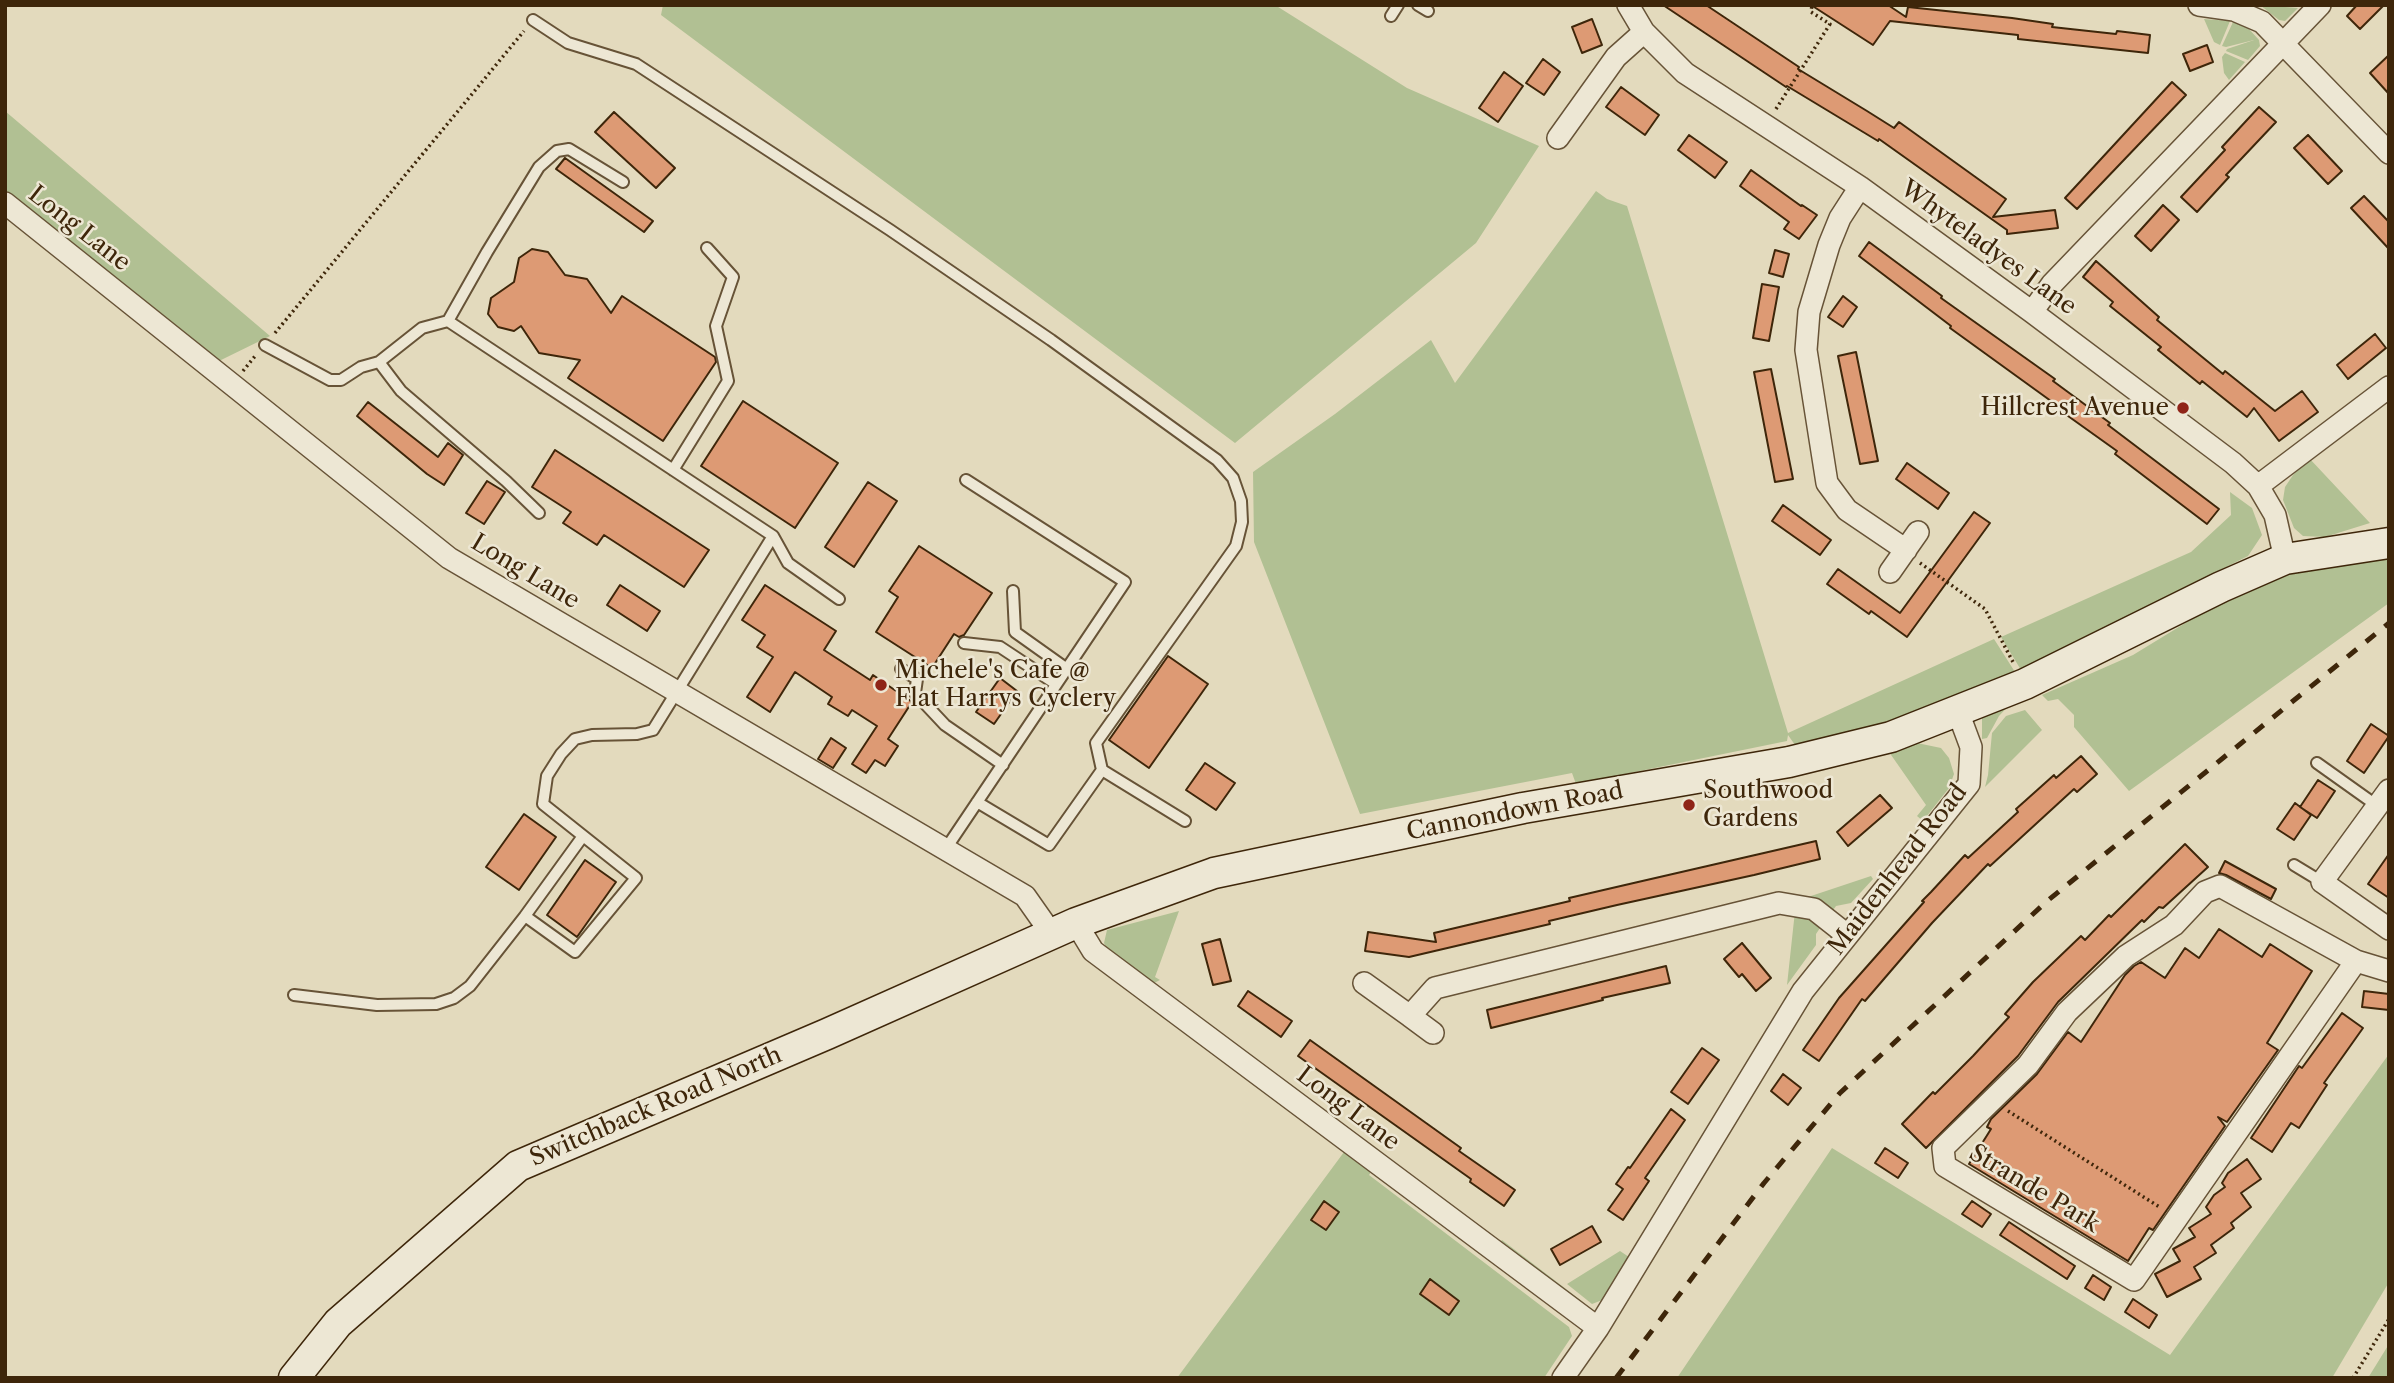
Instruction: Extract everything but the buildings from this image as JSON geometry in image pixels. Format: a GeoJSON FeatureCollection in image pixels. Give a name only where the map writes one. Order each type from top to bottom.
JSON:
{"type":"FeatureCollection","features":[{"type":"Feature","properties":{"kind":"main road"},"geometry":{"type":"LineString","coordinates":[[1958,712],[2025,684],[2221,587],[2285,559],[2389,543]]}},
{"type":"Feature","properties":{"kind":"main road","name":"Cannondown Road"},"geometry":{"type":"LineString","coordinates":[[1064,928],[1214,873],[1523,808],[1789,762],[1891,737],[1958,712]]}},
{"type":"Feature","properties":{"kind":"main road","name":"Switchback Road North"},"geometry":{"type":"LineString","coordinates":[[294,1378],[338,1323],[519,1166],[1064,928]]}},
{"type":"Feature","properties":{"kind":"street","name":"Whyteladyes Lane"},"geometry":{"type":"LineString","coordinates":[[1628,5],[1644,32],[1685,73],[1860,187],[2233,463],[2258,486],[2275,515],[2285,559]]}},
{"type":"Feature","properties":{"kind":"street"},"geometry":{"type":"LineString","coordinates":[[2199,5],[2234,10],[2262,22],[2389,153]]}},
{"type":"Feature","properties":{"kind":"street"},"geometry":{"type":"LineString","coordinates":[[2032,312],[2052,284],[2320,5]]}},
{"type":"Feature","properties":{"kind":"street"},"geometry":{"type":"LineString","coordinates":[[1558,138],[1616,57],[1644,32]]}},
{"type":"Feature","properties":{"kind":"street"},"geometry":{"type":"LineString","coordinates":[[1860,187],[1840,218],[1829,245],[1809,312],[1806,350],[1827,483],[1847,510],[1906,550]]}},
{"type":"Feature","properties":{"kind":"street","name":"Long Lane"},"geometry":{"type":"LineString","coordinates":[[5,203],[449,558],[1025,896],[1093,951],[1598,1328]]}},
{"type":"Feature","properties":{"kind":"street"},"geometry":{"type":"LineString","coordinates":[[2258,486],[2389,387]]}},
{"type":"Feature","properties":{"kind":"street"},"geometry":{"type":"LineString","coordinates":[[1890,572],[1918,532]]}},
{"type":"Feature","properties":{"kind":"street","name":"Maidenhead Road"},"geometry":{"type":"LineString","coordinates":[[1563,1378],[1598,1328],[1803,991],[1969,784],[1971,747],[1958,712]]}},
{"type":"Feature","properties":{"kind":"street"},"geometry":{"type":"LineString","coordinates":[[2382,797],[2322,882],[2389,929]]}},
{"type":"Feature","properties":{"kind":"street","name":"Strande Park"},"geometry":{"type":"LineString","coordinates":[[2356,961],[2134,1279],[1945,1166],[1943,1147],[2028,1065],[2067,1012],[2126,956],[2174,925],[2205,892],[2220,886],[2356,961],[2389,971]]}},
{"type":"Feature","properties":{"kind":"street"},"geometry":{"type":"LineString","coordinates":[[1410,1016],[1436,988],[1779,903],[1814,909],[1847,934]]}},
{"type":"Feature","properties":{"kind":"street"},"geometry":{"type":"LineString","coordinates":[[1364,983],[1433,1033]]}},
{"type":"Feature","properties":{"kind":"lane"},"geometry":{"type":"LineString","coordinates":[[1391,16],[1398,5]]}},
{"type":"Feature","properties":{"kind":"lane"},"geometry":{"type":"LineString","coordinates":[[533,20],[568,43],[636,64],[890,230],[1062,348],[1217,460],[1233,478],[1241,501],[1242,522],[1236,546],[1096,743],[1102,770],[1185,821]]}},
{"type":"Feature","properties":{"kind":"lane"},"geometry":{"type":"LineString","coordinates":[[265,345],[330,380],[341,380],[361,367],[379,362],[422,328],[448,321],[539,167],[557,151],[569,149],[623,183]]}},
{"type":"Feature","properties":{"kind":"lane"},"geometry":{"type":"LineString","coordinates":[[673,470],[727,381],[716,326],[733,276],[707,247]]}},
{"type":"Feature","properties":{"kind":"lane"},"geometry":{"type":"LineString","coordinates":[[448,321],[773,536],[788,563],[839,599]]}},
{"type":"Feature","properties":{"kind":"lane"},"geometry":{"type":"LineString","coordinates":[[379,362],[401,391],[506,481],[539,513]]}},
{"type":"Feature","properties":{"kind":"lane"},"geometry":{"type":"LineString","coordinates":[[945,850],[1125,582],[966,480]]}},
{"type":"Feature","properties":{"kind":"lane"},"geometry":{"type":"LineString","coordinates":[[525,916],[575,952],[636,878],[543,804],[547,776],[561,754],[575,739],[592,735],[637,734],[653,730],[773,536]]}},
{"type":"Feature","properties":{"kind":"lane"},"geometry":{"type":"LineString","coordinates":[[1013,591],[1015,632],[1067,668]]}},
{"type":"Feature","properties":{"kind":"lane"},"geometry":{"type":"LineString","coordinates":[[964,643],[1000,647],[1056,684]]}},
{"type":"Feature","properties":{"kind":"lane"},"geometry":{"type":"LineString","coordinates":[[901,669],[917,680],[915,693],[945,725],[1003,765]]}},
{"type":"Feature","properties":{"kind":"lane"},"geometry":{"type":"LineString","coordinates":[[2317,763],[2382,797]]}},
{"type":"Feature","properties":{"kind":"lane"},"geometry":{"type":"LineString","coordinates":[[977,802],[1049,845],[1102,770]]}},
{"type":"Feature","properties":{"kind":"lane"},"geometry":{"type":"LineString","coordinates":[[294,995],[377,1005],[436,1004],[454,998],[470,986],[583,836]]}},
{"type":"Feature","properties":{"kind":"lane"},"geometry":{"type":"LineString","coordinates":[[2294,865],[2322,882]]}},
{"type":"Feature","properties":{"kind":"path"},"geometry":{"type":"LineString","coordinates":[[1766,125],[1830,23],[1811,12],[1812,5]]}},
{"type":"Feature","properties":{"kind":"path"},"geometry":{"type":"LineString","coordinates":[[233,384],[533,20]]}},
{"type":"Feature","properties":{"kind":"path"},"geometry":{"type":"LineString","coordinates":[[1906,550],[1918,562],[1985,609],[2025,684]]}},
{"type":"Feature","properties":{"kind":"path"},"geometry":{"type":"LineString","coordinates":[[1991,1101],[2177,1218]]}},
{"type":"Feature","properties":{"kind":"path"},"geometry":{"type":"LineString","coordinates":[[2353,1378],[2389,1319]]}},
{"type":"Feature","properties":{"kind":"green space"},"geometry":{"type":"Polygon","coordinates":[[[663,5],[1275,5],[1407,88],[1539,146],[1476,243],[1235,443],[661,15],[663,5]]]}},
{"type":"Feature","properties":{"kind":"green space"},"geometry":{"type":"Polygon","coordinates":[[[2260,5],[2298,8],[2285,21],[2279,20],[2260,5]]]}},
{"type":"Feature","properties":{"kind":"green space"},"geometry":{"type":"Polygon","coordinates":[[[2204,19],[2230,21],[2220,45],[2214,42],[2204,19]]]}},
{"type":"Feature","properties":{"kind":"green space"},"geometry":{"type":"Polygon","coordinates":[[[2233,22],[2248,28],[2259,40],[2260,46],[2248,60],[2226,51],[2254,40],[2222,46],[2233,22]]]}},
{"type":"Feature","properties":{"kind":"green space"},"geometry":{"type":"Polygon","coordinates":[[[2225,53],[2245,62],[2229,80],[2224,73],[2222,57],[2225,53]]]}},
{"type":"Feature","properties":{"kind":"green space"},"geometry":{"type":"Polygon","coordinates":[[[5,111],[270,336],[219,361],[5,195],[5,111]]]}},
{"type":"Feature","properties":{"kind":"green space"},"geometry":{"type":"Polygon","coordinates":[[[1596,191],[1607,199],[1627,206],[1788,733],[1994,639],[2015,672],[1888,722],[1795,745],[1788,735],[1787,741],[1576,784],[1572,773],[1360,814],[1254,542],[1253,472],[1335,414],[1431,340],[1455,383],[1596,191]]]}},
{"type":"Feature","properties":{"kind":"green space"},"geometry":{"type":"Polygon","coordinates":[[[2309,458],[2370,523],[2325,537],[2303,536],[2294,528],[2283,500],[2285,487],[2309,458]]]}},
{"type":"Feature","properties":{"kind":"green space"},"geometry":{"type":"Polygon","coordinates":[[[2230,492],[2252,508],[2262,535],[2248,556],[2021,670],[2001,637],[2191,552],[2231,515],[2230,492]]]}},
{"type":"Feature","properties":{"kind":"green space"},"geometry":{"type":"Polygon","coordinates":[[[2389,555],[2389,603],[2129,791],[2074,727],[2074,715],[2058,699],[2048,701],[2042,695],[2133,655],[2246,586],[2284,572],[2389,555]]]}},
{"type":"Feature","properties":{"kind":"green space"},"geometry":{"type":"Polygon","coordinates":[[[2013,701],[1999,716],[1987,738],[1982,739],[1982,718],[1988,712],[2013,701]]]}},
{"type":"Feature","properties":{"kind":"green space"},"geometry":{"type":"Polygon","coordinates":[[[2025,710],[2042,730],[1985,787],[1992,733],[2006,716],[2025,710]]]}},
{"type":"Feature","properties":{"kind":"green space"},"geometry":{"type":"Polygon","coordinates":[[[1917,743],[1941,748],[1949,758],[1954,774],[1949,788],[1923,821],[1917,816],[1926,805],[1889,752],[1917,743]]]}},
{"type":"Feature","properties":{"kind":"green space"},"geometry":{"type":"Polygon","coordinates":[[[1871,876],[1873,879],[1851,903],[1836,906],[1831,913],[1808,897],[1871,876]]]}},
{"type":"Feature","properties":{"kind":"green space"},"geometry":{"type":"Polygon","coordinates":[[[1179,911],[1155,977],[1160,980],[1152,984],[1107,949],[1104,943],[1107,930],[1179,911]]]}},
{"type":"Feature","properties":{"kind":"green space"},"geometry":{"type":"Polygon","coordinates":[[[1795,911],[1811,917],[1820,928],[1816,934],[1816,945],[1787,985],[1795,911]]]}},
{"type":"Feature","properties":{"kind":"green space"},"geometry":{"type":"Polygon","coordinates":[[[2389,1054],[2389,1282],[2332,1378],[1677,1378],[1832,1148],[2170,1355],[2389,1054]]]}},
{"type":"Feature","properties":{"kind":"green space"},"geometry":{"type":"Polygon","coordinates":[[[1344,1152],[1371,1172],[1369,1175],[1569,1327],[1572,1336],[1544,1378],[1177,1378],[1344,1152]]]}},
{"type":"Feature","properties":{"kind":"green space"},"geometry":{"type":"Polygon","coordinates":[[[1502,1240],[1583,1302],[1574,1300],[1498,1245],[1502,1240]]]}},
{"type":"Feature","properties":{"kind":"green space"},"geometry":{"type":"Polygon","coordinates":[[[1620,1251],[1632,1259],[1605,1299],[1592,1304],[1567,1284],[1620,1251]]]}},
{"type":"Feature","properties":{"kind":"green space"},"geometry":{"type":"Polygon","coordinates":[[[2389,1344],[2389,1378],[2368,1378],[2389,1344]]]}},
{"type":"Feature","properties":{"kind":"railway"},"geometry":{"type":"LineString","coordinates":[[1616,1378],[1764,1183],[1840,1093],[2046,902],[2389,623]]}},
{"type":"Feature","properties":{"kind":"place","name":"Hillcrest Avenue"},"geometry":{"type":"Point","coordinates":[2183,408]}},
{"type":"Feature","properties":{"kind":"place","name":"Michele's Cafe @ Flat Harrys Cyclery"},"geometry":{"type":"Point","coordinates":[881,685]}},
{"type":"Feature","properties":{"kind":"place","name":"Southwood Gardens"},"geometry":{"type":"Point","coordinates":[1689,805]}}]}
